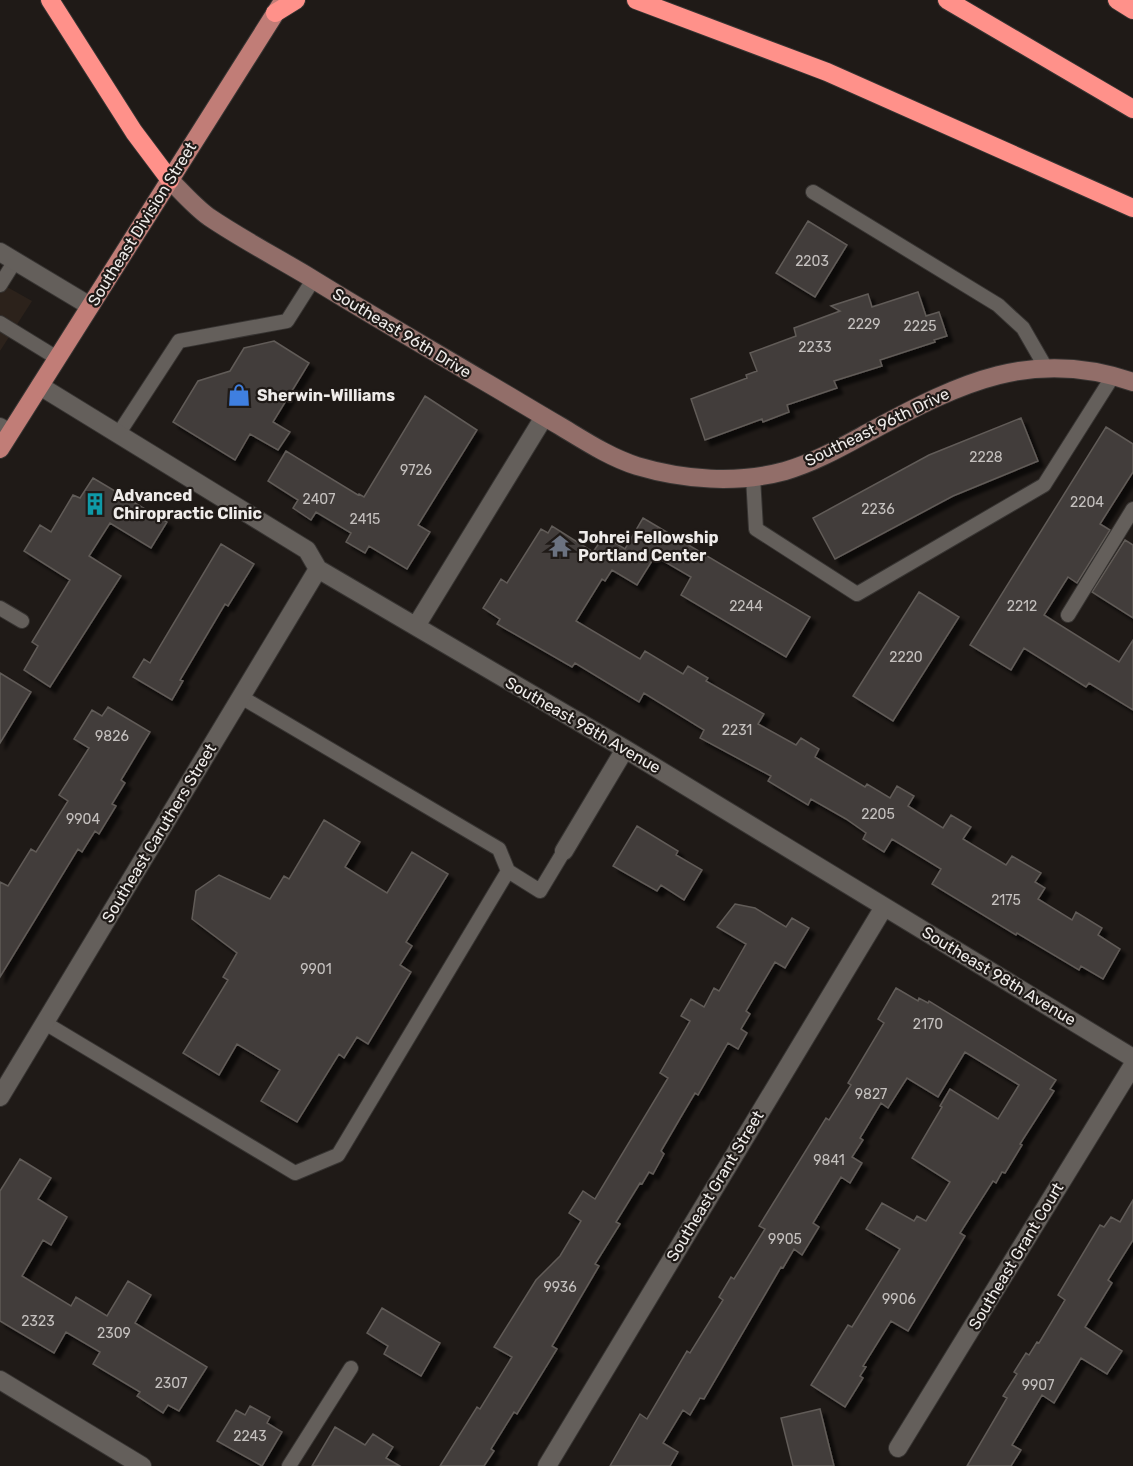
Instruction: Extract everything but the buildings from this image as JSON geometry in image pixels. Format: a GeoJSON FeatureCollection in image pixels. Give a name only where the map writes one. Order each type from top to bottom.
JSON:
{"type":"FeatureCollection","features":[{"type":"Feature","properties":{"kind":"highway"},"geometry":{"type":"LineString","coordinates":[[50,0],[134,132],[170,180]]}},
{"type":"Feature","properties":{"kind":"highway"},"geometry":{"type":"LineString","coordinates":[[279,7],[296,0]]}},
{"type":"Feature","properties":{"kind":"highway"},"geometry":{"type":"LineString","coordinates":[[636,0],[827,72],[1133,208]]}},
{"type":"Feature","properties":{"kind":"highway"},"geometry":{"type":"LineString","coordinates":[[947,0],[1133,110]]}},
{"type":"Feature","properties":{"kind":"highway"},"geometry":{"type":"LineString","coordinates":[[1117,0],[1133,10]]}},
{"type":"Feature","properties":{"kind":"main road","name":"Southeast Division Street"},"geometry":{"type":"LineString","coordinates":[[0,449],[5,428],[40,386],[279,7]]}},
{"type":"Feature","properties":{"kind":"street","name":"Southeast 96th Drive"},"geometry":{"type":"LineString","coordinates":[[170,180],[207,216],[313,280],[609,454],[651,470],[701,478],[753,477],[784,471],[813,461],[918,405],[976,380],[1008,372],[1046,368],[1075,369],[1133,382]]}},
{"type":"Feature","properties":{"kind":"street"},"geometry":{"type":"LineString","coordinates":[[8,256],[90,306]]}},
{"type":"Feature","properties":{"kind":"street","name":"Southeast 98th Avenue"},"geometry":{"type":"LineString","coordinates":[[40,386],[307,550],[318,569],[625,749],[1133,1058]]}},
{"type":"Feature","properties":{"kind":"street"},"geometry":{"type":"LineString","coordinates":[[416,626],[544,417]]}},
{"type":"Feature","properties":{"kind":"street","name":"Southeast Caruthers Street"},"geometry":{"type":"LineString","coordinates":[[0,1097],[318,569]]}},
{"type":"Feature","properties":{"kind":"street"},"geometry":{"type":"LineString","coordinates":[[564,851],[625,749]]}},
{"type":"Feature","properties":{"kind":"street","name":"Southeast Grant Street"},"geometry":{"type":"LineString","coordinates":[[547,1466],[884,907]]}},
{"type":"Feature","properties":{"kind":"street","name":"Southeast Grant Court"},"geometry":{"type":"LineString","coordinates":[[898,1448],[1133,1065]]}},
{"type":"Feature","properties":{"kind":"street"},"geometry":{"type":"LineString","coordinates":[[0,1380],[142,1466]]}},
{"type":"Feature","properties":{"kind":"lane"},"geometry":{"type":"LineString","coordinates":[[813,192],[998,305],[1023,328],[1046,368]]}},
{"type":"Feature","properties":{"kind":"lane"},"geometry":{"type":"LineString","coordinates":[[0,285],[8,256]]}},
{"type":"Feature","properties":{"kind":"lane"},"geometry":{"type":"LineString","coordinates":[[118,433],[178,341],[287,321],[313,280]]}},
{"type":"Feature","properties":{"kind":"lane"},"geometry":{"type":"LineString","coordinates":[[0,323],[57,358]]}},
{"type":"Feature","properties":{"kind":"lane"},"geometry":{"type":"LineString","coordinates":[[753,477],[756,529],[857,594],[1044,485],[1113,376]]}},
{"type":"Feature","properties":{"kind":"lane"},"geometry":{"type":"LineString","coordinates":[[1068,615],[1133,509]]}},
{"type":"Feature","properties":{"kind":"lane"},"geometry":{"type":"LineString","coordinates":[[0,608],[22,621]]}},
{"type":"Feature","properties":{"kind":"lane"},"geometry":{"type":"LineString","coordinates":[[241,697],[499,849],[508,871],[540,891],[564,851]]}},
{"type":"Feature","properties":{"kind":"lane"},"geometry":{"type":"LineString","coordinates":[[45,1023],[295,1173],[338,1155],[508,871]]}},
{"type":"Feature","properties":{"kind":"lane"},"geometry":{"type":"LineString","coordinates":[[289,1466],[351,1368]]}},
{"type":"Feature","properties":{"kind":"shaded area"},"geometry":{"type":"Polygon","coordinates":[[[0,283],[32,301],[0,351],[0,283]]]}},
{"type":"Feature","properties":{"kind":"place","name":"Sherwin-Williams"},"geometry":{"type":"Point","coordinates":[239,395]}},
{"type":"Feature","properties":{"kind":"place","name":"Advanced Chiropractic Clinic"},"geometry":{"type":"Point","coordinates":[95,504]}},
{"type":"Feature","properties":{"kind":"place","name":"Johrei Fellowship Portland Center"},"geometry":{"type":"Point","coordinates":[560,546]}}]}
